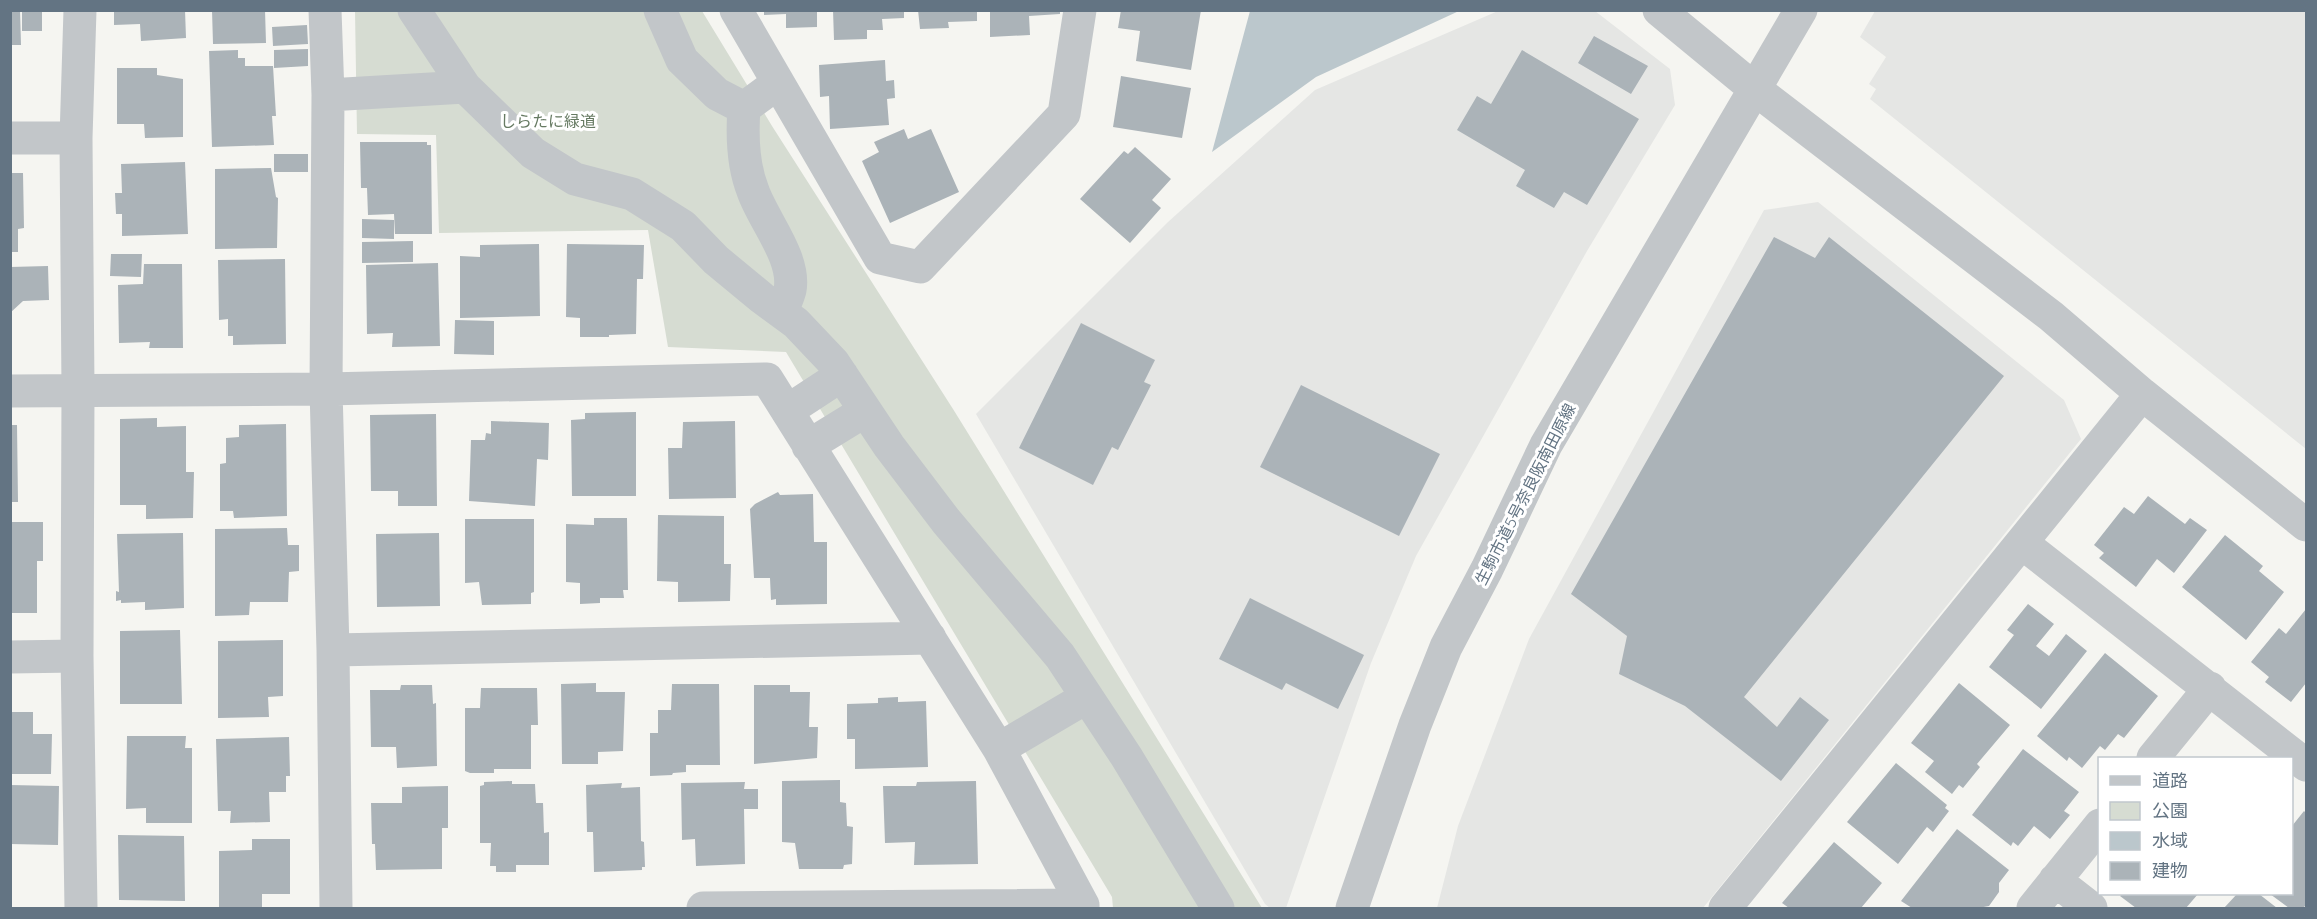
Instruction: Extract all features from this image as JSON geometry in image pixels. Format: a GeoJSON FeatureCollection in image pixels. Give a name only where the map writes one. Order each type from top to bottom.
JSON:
{"type":"FeatureCollection","features":[{"type":"Feature","properties":{"kind":"street"},"geometry":{"type":"LineString","coordinates":[[80,10],[76,138],[77,656],[81,909]]}},
{"type":"Feature","properties":{"kind":"street"},"geometry":{"type":"LineString","coordinates":[[325,10],[326,388],[333,650],[336,909]]}},
{"type":"Feature","properties":{"kind":"street"},"geometry":{"type":"LineString","coordinates":[[414,10],[465,87],[533,153],[575,179],[632,194],[683,226],[716,260],[796,323],[833,362],[865,411],[946,521],[1060,656],[1126,756],[1218,909]]}},
{"type":"Feature","properties":{"kind":"street"},"geometry":{"type":"LineString","coordinates":[[660,10],[682,60],[717,94],[744,108]]}},
{"type":"Feature","properties":{"kind":"street"},"geometry":{"type":"LineString","coordinates":[[736,10],[880,258],[920,267],[1064,114],[1080,10]]}},
{"type":"Feature","properties":{"kind":"street"},"geometry":{"type":"LineString","coordinates":[[1659,10],[1755,90],[2051,316],[2142,394],[2307,525]]}},
{"type":"Feature","properties":{"kind":"street","name":"生駒市道5号奈良阪南田原線"},"geometry":{"type":"LineString","coordinates":[[1352,909],[1415,725],[1446,647],[1487,570],[1546,445],[1802,10]]}},
{"type":"Feature","properties":{"kind":"street"},"geometry":{"type":"LineString","coordinates":[[744,108],[778,83]]}},
{"type":"Feature","properties":{"kind":"street"},"geometry":{"type":"LineString","coordinates":[[327,95],[465,87]]}},
{"type":"Feature","properties":{"kind":"street"},"geometry":{"type":"LineString","coordinates":[[744,108],[744,151],[752,191],[787,261],[790,288],[782,312]]}},
{"type":"Feature","properties":{"kind":"street"},"geometry":{"type":"LineString","coordinates":[[10,138],[76,138]]}},
{"type":"Feature","properties":{"kind":"street"},"geometry":{"type":"LineString","coordinates":[[787,411],[842,375]]}},
{"type":"Feature","properties":{"kind":"street"},"geometry":{"type":"LineString","coordinates":[[10,391],[326,388],[767,379],[999,749],[1083,907],[703,909]]}},
{"type":"Feature","properties":{"kind":"street"},"geometry":{"type":"LineString","coordinates":[[1725,909],[2142,394]]}},
{"type":"Feature","properties":{"kind":"street"},"geometry":{"type":"LineString","coordinates":[[808,446],[865,411]]}},
{"type":"Feature","properties":{"kind":"street"},"geometry":{"type":"LineString","coordinates":[[2022,543],[2307,765]]}},
{"type":"Feature","properties":{"kind":"street"},"geometry":{"type":"LineString","coordinates":[[333,650],[930,638]]}},
{"type":"Feature","properties":{"kind":"street"},"geometry":{"type":"LineString","coordinates":[[10,657],[77,656]]}},
{"type":"Feature","properties":{"kind":"street"},"geometry":{"type":"LineString","coordinates":[[2155,757],[2210,688]]}},
{"type":"Feature","properties":{"kind":"street"},"geometry":{"type":"LineString","coordinates":[[999,749],[1087,698]]}},
{"type":"Feature","properties":{"kind":"street"},"geometry":{"type":"LineString","coordinates":[[2033,909],[2098,827]]}},
{"type":"Feature","properties":{"kind":"street"},"geometry":{"type":"LineString","coordinates":[[2055,880],[2091,909]]}},
{"type":"Feature","properties":{"kind":"shaded area"},"geometry":{"type":"Polygon","coordinates":[[[1498,11],[1595,11],[1670,69],[1675,105],[1587,251],[1416,556],[1371,663],[1286,908],[1270,908],[1265,904],[976,414],[1168,222],[1315,90],[1498,11]]]}},
{"type":"Feature","properties":{"kind":"shaded area"},"geometry":{"type":"Polygon","coordinates":[[[1875,11],[2306,11],[2306,449],[1870,99],[1876,89],[1869,84],[1886,57],[1860,37],[1875,11]]]}},
{"type":"Feature","properties":{"kind":"shaded area"},"geometry":{"type":"Polygon","coordinates":[[[1818,202],[2064,400],[2081,439],[1703,908],[1437,908],[1458,826],[1529,639],[1764,210],[1818,202]]]}},
{"type":"Feature","properties":{"kind":"green space","name":"しらたに緑道"},"geometry":{"type":"Polygon","coordinates":[[[355,11],[702,11],[772,126],[953,409],[1262,908],[1113,908],[1112,897],[786,352],[668,347],[648,230],[439,233],[436,135],[357,134],[355,11]]]}},
{"type":"Feature","properties":{"kind":"water"},"geometry":{"type":"Polygon","coordinates":[[[1250,10],[1459,11],[1316,77],[1212,152],[1250,10]]]}},
{"type":"Feature","properties":{"kind":"building"},"geometry":{"type":"Polygon","coordinates":[[[10,10],[20,10],[21,45],[10,45],[10,10]]]}},
{"type":"Feature","properties":{"kind":"building"},"geometry":{"type":"Polygon","coordinates":[[[22,10],[42,10],[42,31],[22,31],[22,10]]]}},
{"type":"Feature","properties":{"kind":"building"},"geometry":{"type":"Polygon","coordinates":[[[114,10],[185,10],[186,38],[141,41],[140,24],[114,25],[114,10]]]}},
{"type":"Feature","properties":{"kind":"building"},"geometry":{"type":"Polygon","coordinates":[[[212,10],[265,10],[266,43],[213,44],[212,10]]]}},
{"type":"Feature","properties":{"kind":"building"},"geometry":{"type":"Polygon","coordinates":[[[764,10],[817,10],[817,27],[786,28],[786,14],[764,15],[764,10]]]}},
{"type":"Feature","properties":{"kind":"building"},"geometry":{"type":"Polygon","coordinates":[[[833,10],[904,10],[904,18],[882,19],[883,30],[867,30],[867,39],[834,40],[833,10]]]}},
{"type":"Feature","properties":{"kind":"building"},"geometry":{"type":"Polygon","coordinates":[[[918,10],[977,10],[977,21],[948,22],[949,28],[920,29],[918,10]]]}},
{"type":"Feature","properties":{"kind":"building"},"geometry":{"type":"Polygon","coordinates":[[[990,10],[1060,10],[1060,14],[1029,16],[1030,35],[990,37],[990,10]]]}},
{"type":"Feature","properties":{"kind":"building"},"geometry":{"type":"Polygon","coordinates":[[[1121,10],[1201,10],[1191,70],[1136,61],[1140,31],[1118,28],[1121,10]]]}},
{"type":"Feature","properties":{"kind":"building"},"geometry":{"type":"Polygon","coordinates":[[[307,25],[308,44],[273,46],[272,27],[307,25]]]}},
{"type":"Feature","properties":{"kind":"building"},"geometry":{"type":"Polygon","coordinates":[[[1594,36],[1648,66],[1631,94],[1578,63],[1594,36]]]}},
{"type":"Feature","properties":{"kind":"building"},"geometry":{"type":"Polygon","coordinates":[[[308,49],[308,66],[274,68],[274,50],[308,49]]]}},
{"type":"Feature","properties":{"kind":"building"},"geometry":{"type":"Polygon","coordinates":[[[238,50],[238,58],[245,58],[245,66],[273,66],[276,116],[272,116],[274,145],[212,147],[209,51],[238,50]]]}},
{"type":"Feature","properties":{"kind":"building"},"geometry":{"type":"Polygon","coordinates":[[[1522,50],[1639,119],[1587,205],[1564,192],[1554,208],[1516,186],[1525,170],[1457,130],[1477,96],[1491,104],[1522,50]]]}},
{"type":"Feature","properties":{"kind":"building"},"geometry":{"type":"Polygon","coordinates":[[[885,60],[886,81],[894,80],[895,98],[887,99],[889,125],[830,129],[829,96],[820,97],[819,65],[885,60]]]}},
{"type":"Feature","properties":{"kind":"building"},"geometry":{"type":"Polygon","coordinates":[[[117,68],[157,68],[157,75],[183,79],[183,137],[145,138],[144,124],[117,124],[117,68]]]}},
{"type":"Feature","properties":{"kind":"building"},"geometry":{"type":"Polygon","coordinates":[[[1121,76],[1191,88],[1182,138],[1113,127],[1121,76]]]}},
{"type":"Feature","properties":{"kind":"building"},"geometry":{"type":"Polygon","coordinates":[[[904,129],[908,139],[931,129],[959,192],[890,223],[862,161],[879,152],[874,142],[904,129]]]}},
{"type":"Feature","properties":{"kind":"building"},"geometry":{"type":"Polygon","coordinates":[[[360,142],[427,142],[427,145],[431,145],[432,234],[395,234],[394,214],[368,215],[367,188],[361,188],[360,142]]]}},
{"type":"Feature","properties":{"kind":"building"},"geometry":{"type":"Polygon","coordinates":[[[1135,147],[1171,179],[1152,200],[1161,208],[1130,243],[1080,199],[1124,151],[1128,154],[1135,147]]]}},
{"type":"Feature","properties":{"kind":"building"},"geometry":{"type":"Polygon","coordinates":[[[274,154],[308,154],[308,172],[274,172],[274,154]]]}},
{"type":"Feature","properties":{"kind":"building"},"geometry":{"type":"Polygon","coordinates":[[[185,162],[188,234],[122,236],[122,214],[116,214],[115,193],[122,193],[121,164],[185,162]]]}},
{"type":"Feature","properties":{"kind":"building"},"geometry":{"type":"Polygon","coordinates":[[[271,168],[278,198],[277,248],[215,249],[215,169],[271,168]]]}},
{"type":"Feature","properties":{"kind":"building"},"geometry":{"type":"Polygon","coordinates":[[[10,173],[23,173],[24,228],[18,229],[18,252],[10,252],[10,173]]]}},
{"type":"Feature","properties":{"kind":"building"},"geometry":{"type":"Polygon","coordinates":[[[362,219],[394,220],[394,239],[362,238],[362,219]]]}},
{"type":"Feature","properties":{"kind":"building"},"geometry":{"type":"Polygon","coordinates":[[[1774,237],[1815,258],[1829,237],[2004,376],[1744,697],[1777,727],[1800,697],[1829,720],[1781,781],[1685,706],[1619,674],[1627,636],[1571,594],[1774,237]]]}},
{"type":"Feature","properties":{"kind":"building"},"geometry":{"type":"Polygon","coordinates":[[[413,241],[413,262],[362,263],[362,242],[413,241]]]}},
{"type":"Feature","properties":{"kind":"building"},"geometry":{"type":"Polygon","coordinates":[[[539,244],[540,316],[460,318],[460,256],[480,257],[480,245],[539,244]]]}},
{"type":"Feature","properties":{"kind":"building"},"geometry":{"type":"Polygon","coordinates":[[[567,244],[644,245],[643,279],[637,279],[636,334],[580,337],[580,318],[566,317],[567,244]]]}},
{"type":"Feature","properties":{"kind":"building"},"geometry":{"type":"Polygon","coordinates":[[[111,254],[142,254],[141,277],[110,276],[111,254]]]}},
{"type":"Feature","properties":{"kind":"building"},"geometry":{"type":"Polygon","coordinates":[[[285,259],[286,344],[233,345],[233,336],[228,336],[228,319],[219,320],[218,260],[285,259]]]}},
{"type":"Feature","properties":{"kind":"building"},"geometry":{"type":"Polygon","coordinates":[[[438,263],[440,346],[392,347],[393,333],[367,334],[366,265],[438,263]]]}},
{"type":"Feature","properties":{"kind":"building"},"geometry":{"type":"Polygon","coordinates":[[[144,264],[182,264],[183,348],[149,348],[150,342],[119,343],[118,285],[143,284],[144,264]]]}},
{"type":"Feature","properties":{"kind":"building"},"geometry":{"type":"Polygon","coordinates":[[[48,266],[49,300],[23,301],[10,313],[10,267],[48,266]]]}},
{"type":"Feature","properties":{"kind":"building"},"geometry":{"type":"Polygon","coordinates":[[[455,320],[494,321],[494,355],[454,354],[455,320]]]}},
{"type":"Feature","properties":{"kind":"building"},"geometry":{"type":"Polygon","coordinates":[[[1081,323],[1155,360],[1144,382],[1151,385],[1118,450],[1112,447],[1093,485],[1019,448],[1081,323]]]}},
{"type":"Feature","properties":{"kind":"building"},"geometry":{"type":"Polygon","coordinates":[[[1301,385],[1440,454],[1399,536],[1260,467],[1301,385]]]}},
{"type":"Feature","properties":{"kind":"building"},"geometry":{"type":"Polygon","coordinates":[[[636,412],[636,496],[572,496],[571,420],[585,419],[585,413],[636,412]]]}},
{"type":"Feature","properties":{"kind":"building"},"geometry":{"type":"Polygon","coordinates":[[[436,414],[437,506],[398,506],[398,491],[371,491],[370,415],[436,414]]]}},
{"type":"Feature","properties":{"kind":"building"},"geometry":{"type":"Polygon","coordinates":[[[157,418],[157,427],[186,426],[186,472],[194,472],[193,518],[146,519],[146,505],[120,505],[120,419],[157,418]]]}},
{"type":"Feature","properties":{"kind":"building"},"geometry":{"type":"Polygon","coordinates":[[[491,421],[549,423],[548,460],[537,459],[535,506],[469,501],[471,440],[485,440],[486,433],[491,434],[491,421]]]}},
{"type":"Feature","properties":{"kind":"building"},"geometry":{"type":"Polygon","coordinates":[[[735,421],[736,498],[669,499],[668,448],[682,448],[683,422],[735,421]]]}},
{"type":"Feature","properties":{"kind":"building"},"geometry":{"type":"Polygon","coordinates":[[[286,424],[287,516],[234,518],[233,511],[220,511],[220,464],[226,463],[226,438],[239,437],[239,425],[286,424]]]}},
{"type":"Feature","properties":{"kind":"building"},"geometry":{"type":"Polygon","coordinates":[[[10,425],[17,425],[18,502],[10,502],[10,425]]]}},
{"type":"Feature","properties":{"kind":"building"},"geometry":{"type":"Polygon","coordinates":[[[778,492],[780,495],[813,494],[814,542],[827,542],[827,604],[776,605],[776,599],[771,600],[770,578],[754,578],[750,509],[778,492]]]}},
{"type":"Feature","properties":{"kind":"building"},"geometry":{"type":"Polygon","coordinates":[[[2148,496],[2185,524],[2190,518],[2207,530],[2174,573],[2157,559],[2136,587],[2099,558],[2104,553],[2094,545],[2124,507],[2134,514],[2148,496]]]}},
{"type":"Feature","properties":{"kind":"building"},"geometry":{"type":"Polygon","coordinates":[[[658,515],[724,516],[724,564],[731,564],[730,601],[678,602],[678,582],[657,581],[658,515]]]}},
{"type":"Feature","properties":{"kind":"building"},"geometry":{"type":"Polygon","coordinates":[[[594,518],[627,518],[628,590],[623,590],[624,598],[600,598],[600,603],[580,604],[580,583],[566,582],[566,524],[594,525],[594,518]]]}},
{"type":"Feature","properties":{"kind":"building"},"geometry":{"type":"Polygon","coordinates":[[[465,519],[534,519],[534,592],[531,593],[531,604],[482,605],[479,582],[465,583],[465,519]]]}},
{"type":"Feature","properties":{"kind":"building"},"geometry":{"type":"Polygon","coordinates":[[[10,522],[43,522],[43,561],[37,561],[37,613],[10,613],[10,522]]]}},
{"type":"Feature","properties":{"kind":"building"},"geometry":{"type":"Polygon","coordinates":[[[287,528],[288,545],[299,545],[299,571],[289,572],[288,602],[250,602],[249,615],[215,616],[215,529],[287,528]]]}},
{"type":"Feature","properties":{"kind":"building"},"geometry":{"type":"Polygon","coordinates":[[[183,533],[184,608],[145,610],[145,602],[121,603],[121,600],[116,601],[116,591],[119,592],[117,534],[183,533]]]}},
{"type":"Feature","properties":{"kind":"building"},"geometry":{"type":"Polygon","coordinates":[[[439,533],[440,606],[377,607],[376,534],[439,533]]]}},
{"type":"Feature","properties":{"kind":"building"},"geometry":{"type":"Polygon","coordinates":[[[2225,535],[2263,566],[2259,571],[2284,592],[2246,640],[2182,587],[2225,535]]]}},
{"type":"Feature","properties":{"kind":"building"},"geometry":{"type":"Polygon","coordinates":[[[1250,598],[1364,655],[1338,709],[1286,683],[1282,690],[1219,659],[1250,598]]]}},
{"type":"Feature","properties":{"kind":"building"},"geometry":{"type":"Polygon","coordinates":[[[2028,604],[2054,624],[2036,646],[2049,656],[2066,634],[2087,651],[2041,709],[1989,667],[2014,635],[2007,630],[2028,604]]]}},
{"type":"Feature","properties":{"kind":"building"},"geometry":{"type":"Polygon","coordinates":[[[2306,609],[2306,683],[2291,702],[2265,682],[2269,677],[2251,662],[2279,628],[2286,634],[2306,609]]]}},
{"type":"Feature","properties":{"kind":"building"},"geometry":{"type":"Polygon","coordinates":[[[180,630],[182,704],[120,704],[120,631],[180,630]]]}},
{"type":"Feature","properties":{"kind":"building"},"geometry":{"type":"Polygon","coordinates":[[[283,640],[283,696],[268,697],[269,717],[218,718],[218,641],[283,640]]]}},
{"type":"Feature","properties":{"kind":"building"},"geometry":{"type":"Polygon","coordinates":[[[2105,653],[2158,696],[2124,738],[2118,734],[2105,750],[2100,746],[2082,768],[2069,757],[2067,761],[2037,736],[2105,653]]]}},
{"type":"Feature","properties":{"kind":"building"},"geometry":{"type":"Polygon","coordinates":[[[596,683],[596,692],[625,692],[623,751],[598,752],[598,764],[562,764],[561,684],[596,683]]]}},
{"type":"Feature","properties":{"kind":"building"},"geometry":{"type":"Polygon","coordinates":[[[1959,683],[2010,725],[1977,764],[1980,767],[1963,788],[1959,785],[1952,794],[1925,772],[1934,761],[1911,743],[1959,683]]]}},
{"type":"Feature","properties":{"kind":"building"},"geometry":{"type":"Polygon","coordinates":[[[672,684],[719,684],[720,765],[686,765],[686,772],[650,776],[650,733],[658,733],[658,710],[671,710],[672,684]]]}},
{"type":"Feature","properties":{"kind":"building"},"geometry":{"type":"Polygon","coordinates":[[[401,685],[432,685],[433,704],[436,703],[437,766],[397,768],[396,747],[371,747],[370,690],[400,690],[401,685]]]}},
{"type":"Feature","properties":{"kind":"building"},"geometry":{"type":"Polygon","coordinates":[[[754,685],[790,685],[790,692],[810,692],[809,727],[818,727],[817,758],[754,764],[754,685]]]}},
{"type":"Feature","properties":{"kind":"building"},"geometry":{"type":"Polygon","coordinates":[[[481,688],[537,688],[538,725],[531,725],[531,769],[494,769],[494,773],[465,771],[465,708],[480,708],[481,688]]]}},
{"type":"Feature","properties":{"kind":"building"},"geometry":{"type":"Polygon","coordinates":[[[898,697],[898,702],[926,701],[928,767],[855,769],[855,739],[847,739],[847,704],[878,703],[878,698],[898,697]]]}},
{"type":"Feature","properties":{"kind":"building"},"geometry":{"type":"Polygon","coordinates":[[[10,712],[33,712],[33,734],[52,734],[51,774],[10,774],[10,712]]]}},
{"type":"Feature","properties":{"kind":"building"},"geometry":{"type":"Polygon","coordinates":[[[127,736],[186,736],[185,748],[192,748],[192,823],[146,823],[146,808],[126,809],[127,736]]]}},
{"type":"Feature","properties":{"kind":"building"},"geometry":{"type":"Polygon","coordinates":[[[289,737],[290,776],[286,776],[286,792],[269,792],[270,822],[230,823],[231,811],[218,811],[216,739],[289,737]]]}},
{"type":"Feature","properties":{"kind":"building"},"geometry":{"type":"Polygon","coordinates":[[[2023,749],[2079,792],[2064,811],[2070,815],[2050,839],[2034,826],[2018,846],[2013,842],[2011,846],[1972,815],[2023,749]]]}},
{"type":"Feature","properties":{"kind":"building"},"geometry":{"type":"Polygon","coordinates":[[[1896,763],[1947,805],[1945,808],[1949,811],[1933,832],[1927,827],[1898,864],[1847,822],[1896,763]]]}},
{"type":"Feature","properties":{"kind":"building"},"geometry":{"type":"Polygon","coordinates":[[[840,780],[840,802],[846,803],[847,826],[853,827],[852,864],[844,865],[843,869],[799,869],[795,843],[782,842],[782,781],[840,780]]]}},
{"type":"Feature","properties":{"kind":"building"},"geometry":{"type":"Polygon","coordinates":[[[512,781],[512,784],[535,784],[536,803],[543,803],[544,833],[549,832],[549,865],[516,865],[516,872],[496,872],[496,866],[490,866],[491,843],[480,843],[480,786],[484,785],[484,782],[512,781]]]}},
{"type":"Feature","properties":{"kind":"building"},"geometry":{"type":"Polygon","coordinates":[[[976,781],[978,864],[914,865],[915,842],[885,843],[883,786],[916,786],[917,782],[976,781]]]}},
{"type":"Feature","properties":{"kind":"building"},"geometry":{"type":"Polygon","coordinates":[[[745,782],[744,789],[758,789],[758,809],[744,809],[745,864],[696,866],[695,839],[682,840],[681,783],[745,782]]]}},
{"type":"Feature","properties":{"kind":"building"},"geometry":{"type":"Polygon","coordinates":[[[622,783],[621,788],[640,787],[641,841],[644,842],[645,867],[642,867],[642,870],[594,872],[593,832],[587,832],[586,785],[622,783]]]}},
{"type":"Feature","properties":{"kind":"building"},"geometry":{"type":"Polygon","coordinates":[[[10,785],[59,786],[58,845],[10,844],[10,785]]]}},
{"type":"Feature","properties":{"kind":"building"},"geometry":{"type":"Polygon","coordinates":[[[448,786],[448,828],[442,828],[442,869],[376,870],[375,844],[372,844],[371,803],[402,803],[402,787],[448,786]]]}},
{"type":"Feature","properties":{"kind":"building"},"geometry":{"type":"Polygon","coordinates":[[[2304,811],[2306,813],[2306,905],[2303,908],[2289,908],[2271,895],[2293,895],[2293,825],[2304,811]]]}},
{"type":"Feature","properties":{"kind":"building"},"geometry":{"type":"Polygon","coordinates":[[[1957,829],[2009,870],[1999,883],[1999,892],[1989,906],[1912,908],[1901,901],[1957,829]]]}},
{"type":"Feature","properties":{"kind":"building"},"geometry":{"type":"Polygon","coordinates":[[[118,835],[184,836],[185,901],[119,900],[118,835]]]}},
{"type":"Feature","properties":{"kind":"building"},"geometry":{"type":"Polygon","coordinates":[[[252,839],[290,839],[290,894],[262,894],[262,908],[219,908],[219,851],[252,850],[252,839]]]}},
{"type":"Feature","properties":{"kind":"building"},"geometry":{"type":"Polygon","coordinates":[[[1834,842],[1882,883],[1861,908],[1789,908],[1782,903],[1834,842]]]}},
{"type":"Feature","properties":{"kind":"building"},"geometry":{"type":"Polygon","coordinates":[[[2197,895],[2186,908],[2136,908],[2120,896],[2197,895]]]}},
{"type":"Feature","properties":{"kind":"building"},"geometry":{"type":"Polygon","coordinates":[[[2236,895],[2260,895],[2277,908],[2224,908],[2236,895]]]}}]}
